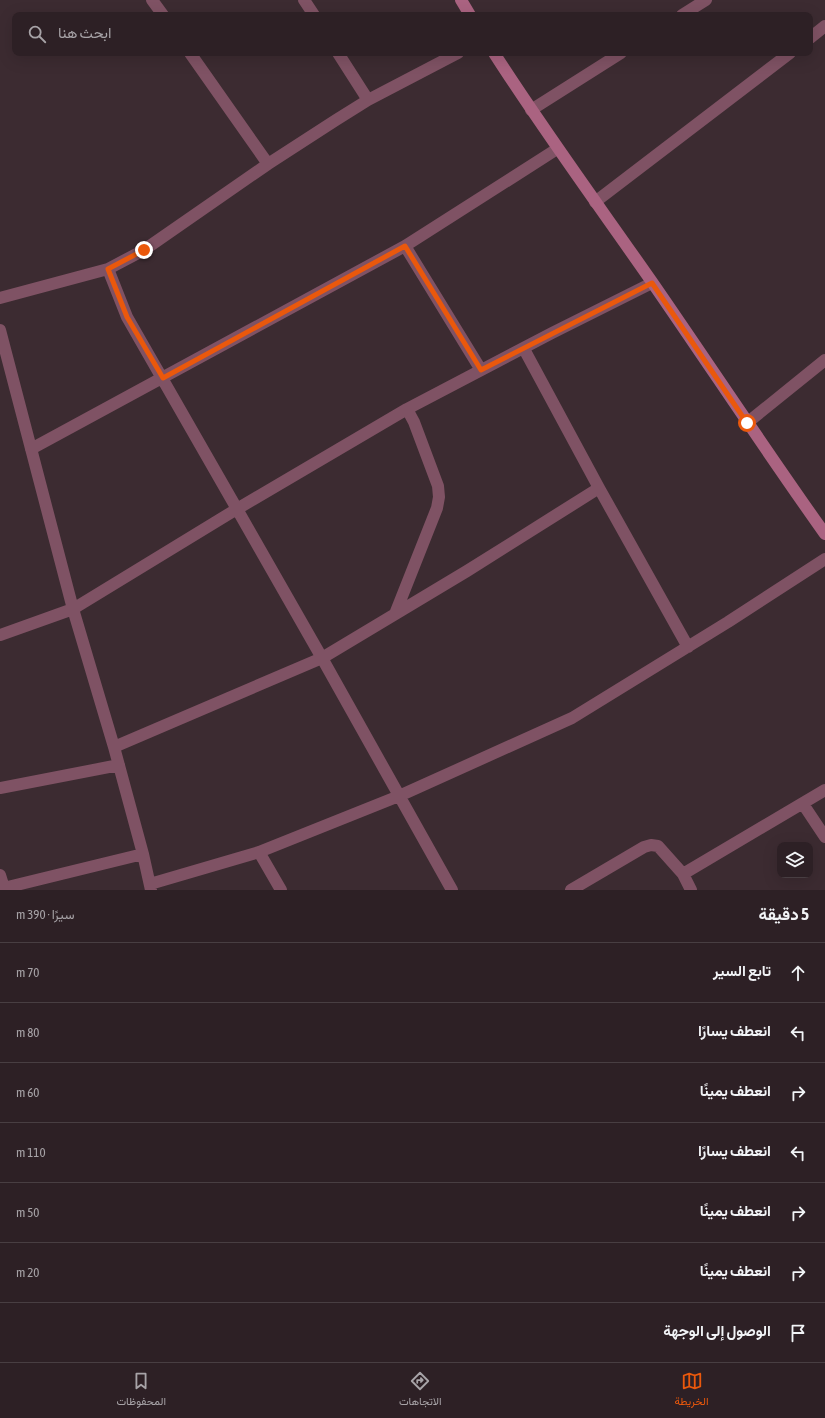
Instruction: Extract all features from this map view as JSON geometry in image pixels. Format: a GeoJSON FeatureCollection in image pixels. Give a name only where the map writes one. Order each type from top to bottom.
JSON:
{"type":"FeatureCollection","features":[{"type":"Feature","properties":{"kind":"main road"},"geometry":{"type":"LineString","coordinates":[[461,0],[468,12]]}},
{"type":"Feature","properties":{"kind":"main road"},"geometry":{"type":"LineString","coordinates":[[496,56],[557,149],[652,283],[747,423],[825,534]]}},
{"type":"Feature","properties":{"kind":"street"},"geometry":{"type":"LineString","coordinates":[[152,0],[161,12]]}},
{"type":"Feature","properties":{"kind":"street"},"geometry":{"type":"LineString","coordinates":[[304,0],[312,12]]}},
{"type":"Feature","properties":{"kind":"street"},"geometry":{"type":"LineString","coordinates":[[687,12],[706,0]]}},
{"type":"Feature","properties":{"kind":"street"},"geometry":{"type":"LineString","coordinates":[[813,36],[825,26]]}},
{"type":"Feature","properties":{"kind":"street"},"geometry":{"type":"LineString","coordinates":[[192,56],[268,164]]}},
{"type":"Feature","properties":{"kind":"street"},"geometry":{"type":"LineString","coordinates":[[340,56],[368,100]]}},
{"type":"Feature","properties":{"kind":"street"},"geometry":{"type":"LineString","coordinates":[[0,298],[108,269],[144,250],[268,164],[368,100],[452,56]]}},
{"type":"Feature","properties":{"kind":"street"},"geometry":{"type":"LineString","coordinates":[[531,110],[616,56]]}},
{"type":"Feature","properties":{"kind":"street"},"geometry":{"type":"LineString","coordinates":[[595,202],[786,56]]}},
{"type":"Feature","properties":{"kind":"street"},"geometry":{"type":"LineString","coordinates":[[31,449],[405,246],[557,149]]}},
{"type":"Feature","properties":{"kind":"street"},"geometry":{"type":"LineString","coordinates":[[405,246],[481,370]]}},
{"type":"Feature","properties":{"kind":"street"},"geometry":{"type":"LineString","coordinates":[[108,269],[127,317],[322,658],[452,890]]}},
{"type":"Feature","properties":{"kind":"street"},"geometry":{"type":"LineString","coordinates":[[0,635],[73,609],[237,509],[407,409],[652,283]]}},
{"type":"Feature","properties":{"kind":"street"},"geometry":{"type":"LineString","coordinates":[[0,330],[73,609],[114,746],[143,854],[150,887],[259,852],[399,796],[572,718],[688,647],[825,559]]}},
{"type":"Feature","properties":{"kind":"street"},"geometry":{"type":"LineString","coordinates":[[524,349],[599,488],[688,647]]}},
{"type":"Feature","properties":{"kind":"street"},"geometry":{"type":"LineString","coordinates":[[747,423],[825,360]]}},
{"type":"Feature","properties":{"kind":"street"},"geometry":{"type":"LineString","coordinates":[[395,614],[437,508],[439,497],[438,486],[414,422],[407,409]]}},
{"type":"Feature","properties":{"kind":"street"},"geometry":{"type":"LineString","coordinates":[[114,746],[322,658],[467,572],[599,488]]}},
{"type":"Feature","properties":{"kind":"street"},"geometry":{"type":"LineString","coordinates":[[0,788],[119,765]]}},
{"type":"Feature","properties":{"kind":"street"},"geometry":{"type":"LineString","coordinates":[[683,874],[825,790]]}},
{"type":"Feature","properties":{"kind":"street"},"geometry":{"type":"LineString","coordinates":[[803,804],[825,837]]}},
{"type":"Feature","properties":{"kind":"street"},"geometry":{"type":"LineString","coordinates":[[571,890],[644,847],[651,845],[658,846],[683,874],[691,890]]}},
{"type":"Feature","properties":{"kind":"street"},"geometry":{"type":"LineString","coordinates":[[259,852],[281,890]]}},
{"type":"Feature","properties":{"kind":"street"},"geometry":{"type":"LineString","coordinates":[[0,875],[2,889],[143,854]]}},
{"type":"Feature","properties":{"kind":"route"},"geometry":{"type":"LineString","coordinates":[[144,250],[108,269],[127,317],[163,378],[405,246],[481,370],[652,283],[747,423]]}}]}
